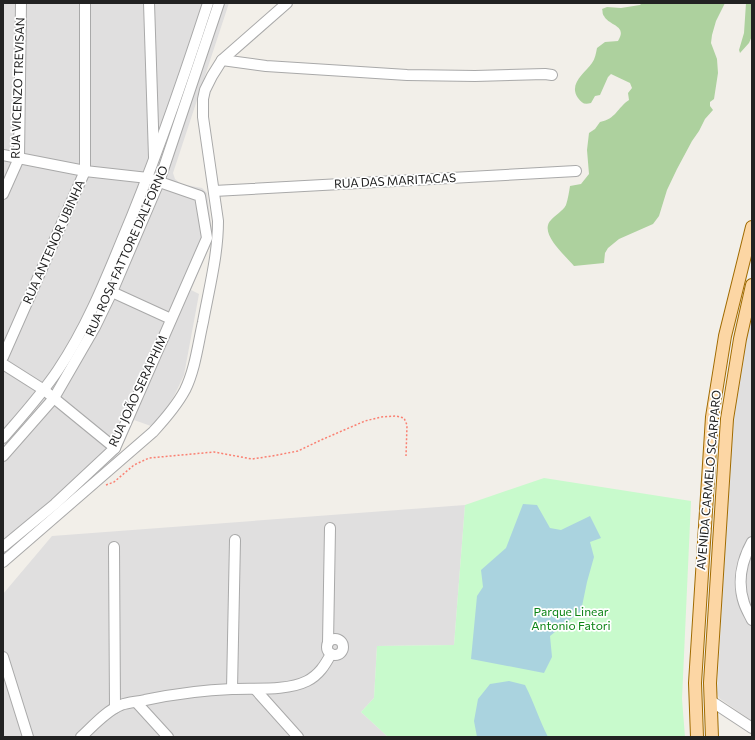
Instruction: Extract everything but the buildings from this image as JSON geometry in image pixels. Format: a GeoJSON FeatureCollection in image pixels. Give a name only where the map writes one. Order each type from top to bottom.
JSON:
{"type":"FeatureCollection","features":[{"type":"Feature","properties":{"kind":"main road","name":"AVENIDA CARMELO SCARPARO"},"geometry":{"type":"LineString","coordinates":[[697,737],[695,683],[712,417],[725,336],[752,227]]}},
{"type":"Feature","properties":{"kind":"main road","name":"AVENIDA CARMELO SCARPARO"},"geometry":{"type":"LineString","coordinates":[[712,737],[710,676],[727,419],[740,339],[752,286]]}},
{"type":"Feature","properties":{"kind":"street","name":"RUA VICENZO TREVISAN"},"geometry":{"type":"LineString","coordinates":[[3,194],[19,158],[21,3]]}},
{"type":"Feature","properties":{"kind":"street","name":"RUA ANTENOR UBINHA"},"geometry":{"type":"LineString","coordinates":[[3,357],[85,171],[85,3]]}},
{"type":"Feature","properties":{"kind":"street"},"geometry":{"type":"LineString","coordinates":[[148,3],[154,162]]}},
{"type":"Feature","properties":{"kind":"street","name":"RUA ROSA FATTORE DALFORNO"},"geometry":{"type":"LineString","coordinates":[[3,456],[54,398],[95,327],[112,292],[160,182],[208,3]]}},
{"type":"Feature","properties":{"kind":"street","name":"RUA ROSA FATTORE DALFORNO"},"geometry":{"type":"LineString","coordinates":[[3,438],[44,390],[73,345],[87,317],[110,270],[219,3]]}},
{"type":"Feature","properties":{"kind":"street"},"geometry":{"type":"LineString","coordinates":[[3,562],[153,432],[166,418],[186,388],[196,357],[218,237],[218,221],[203,117],[203,98],[205,90],[222,60],[287,3]]}},
{"type":"Feature","properties":{"kind":"street"},"geometry":{"type":"LineString","coordinates":[[222,60],[266,66],[407,75],[552,75]]}},
{"type":"Feature","properties":{"kind":"street"},"geometry":{"type":"LineString","coordinates":[[3,155],[85,171],[148,178],[160,182]]}},
{"type":"Feature","properties":{"kind":"street","name":"RUA DAS MARITACAS"},"geometry":{"type":"LineString","coordinates":[[214,191],[576,171]]}},
{"type":"Feature","properties":{"kind":"street","name":"RUA JOÃO SERAPHIM"},"geometry":{"type":"LineString","coordinates":[[3,547],[56,504],[115,448],[207,238],[200,196],[160,182]]}},
{"type":"Feature","properties":{"kind":"street"},"geometry":{"type":"LineString","coordinates":[[112,292],[171,320]]}},
{"type":"Feature","properties":{"kind":"street"},"geometry":{"type":"LineString","coordinates":[[3,364],[44,390],[115,448]]}},
{"type":"Feature","properties":{"kind":"street"},"geometry":{"type":"LineString","coordinates":[[330,528],[327,648],[331,654]]}},
{"type":"Feature","properties":{"kind":"street"},"geometry":{"type":"LineString","coordinates":[[232,689],[235,540]]}},
{"type":"Feature","properties":{"kind":"street"},"geometry":{"type":"LineString","coordinates":[[752,542],[744,559],[740,580],[744,603],[752,620]]}},
{"type":"Feature","properties":{"kind":"street"},"geometry":{"type":"LineString","coordinates":[[114,548],[115,708]]}},
{"type":"Feature","properties":{"kind":"street"},"geometry":{"type":"LineString","coordinates":[[328,642],[332,639],[337,639],[343,644],[343,650],[341,652],[336,655],[331,654]]}},
{"type":"Feature","properties":{"kind":"street"},"geometry":{"type":"LineString","coordinates":[[81,737],[115,708],[123,704],[172,695],[232,689],[292,686],[307,681],[316,674],[325,666],[331,654]]}},
{"type":"Feature","properties":{"kind":"street"},"geometry":{"type":"LineString","coordinates":[[3,657],[28,737]]}},
{"type":"Feature","properties":{"kind":"street"},"geometry":{"type":"LineString","coordinates":[[255,689],[298,737]]}},
{"type":"Feature","properties":{"kind":"street"},"geometry":{"type":"LineString","coordinates":[[711,701],[752,728]]}},
{"type":"Feature","properties":{"kind":"street"},"geometry":{"type":"LineString","coordinates":[[136,702],[168,737]]}},
{"type":"Feature","properties":{"kind":"path"},"geometry":{"type":"LineString","coordinates":[[96,481],[106,485],[114,482],[134,465],[149,458],[214,452],[252,458],[298,451],[328,436],[365,421],[381,417],[396,416],[404,418],[407,424],[406,456]]}},
{"type":"Feature","properties":{"kind":"shaded area"},"geometry":{"type":"Polygon","coordinates":[[[3,3],[229,3],[173,173],[175,179],[181,184],[202,188],[207,193],[213,239],[191,290],[199,294],[184,375],[164,413],[151,426],[134,420],[118,455],[3,557],[3,3]]]}},
{"type":"Feature","properties":{"kind":"shaded area"},"geometry":{"type":"Polygon","coordinates":[[[752,306],[752,721],[719,698],[717,693],[732,420],[752,306]]]}},
{"type":"Feature","properties":{"kind":"shaded area"},"geometry":{"type":"Polygon","coordinates":[[[465,505],[454,645],[377,646],[374,698],[361,712],[388,737],[3,737],[3,594],[52,536],[465,505]]]}},
{"type":"Feature","properties":{"kind":"green space"},"geometry":{"type":"Polygon","coordinates":[[[642,3],[725,3],[716,21],[711,43],[717,59],[718,73],[714,99],[710,102],[710,106],[713,110],[705,119],[677,169],[667,190],[659,216],[653,224],[619,239],[608,248],[605,253],[604,263],[574,266],[550,238],[548,225],[566,205],[570,186],[581,184],[589,174],[587,150],[589,133],[595,129],[600,122],[613,116],[629,100],[628,93],[632,88],[630,83],[611,74],[608,77],[600,95],[595,96],[591,103],[585,104],[575,93],[576,83],[593,61],[597,48],[605,42],[618,41],[620,36],[621,32],[617,26],[606,19],[602,9],[607,7],[621,8],[640,5],[642,3]]]}},
{"type":"Feature","properties":{"kind":"green space"},"geometry":{"type":"Polygon","coordinates":[[[746,3],[752,3],[752,36],[749,43],[740,53],[739,50],[744,33],[746,3]]]}},
{"type":"Feature","properties":{"kind":"green space","name":"Parque Linear Antonio Fatori"},"geometry":{"type":"Polygon","coordinates":[[[544,478],[691,501],[682,699],[685,737],[388,737],[361,712],[374,698],[377,646],[454,645],[465,505],[544,478]]]}},
{"type":"Feature","properties":{"kind":"water"},"geometry":{"type":"Polygon","coordinates":[[[523,504],[537,505],[550,528],[561,530],[590,516],[601,538],[590,542],[594,557],[581,611],[550,636],[552,657],[544,673],[471,659],[477,596],[483,587],[481,570],[506,548],[523,504]]]}},
{"type":"Feature","properties":{"kind":"water"},"geometry":{"type":"Polygon","coordinates":[[[509,681],[525,685],[548,737],[477,737],[474,721],[478,699],[490,684],[509,681]]]}}]}
